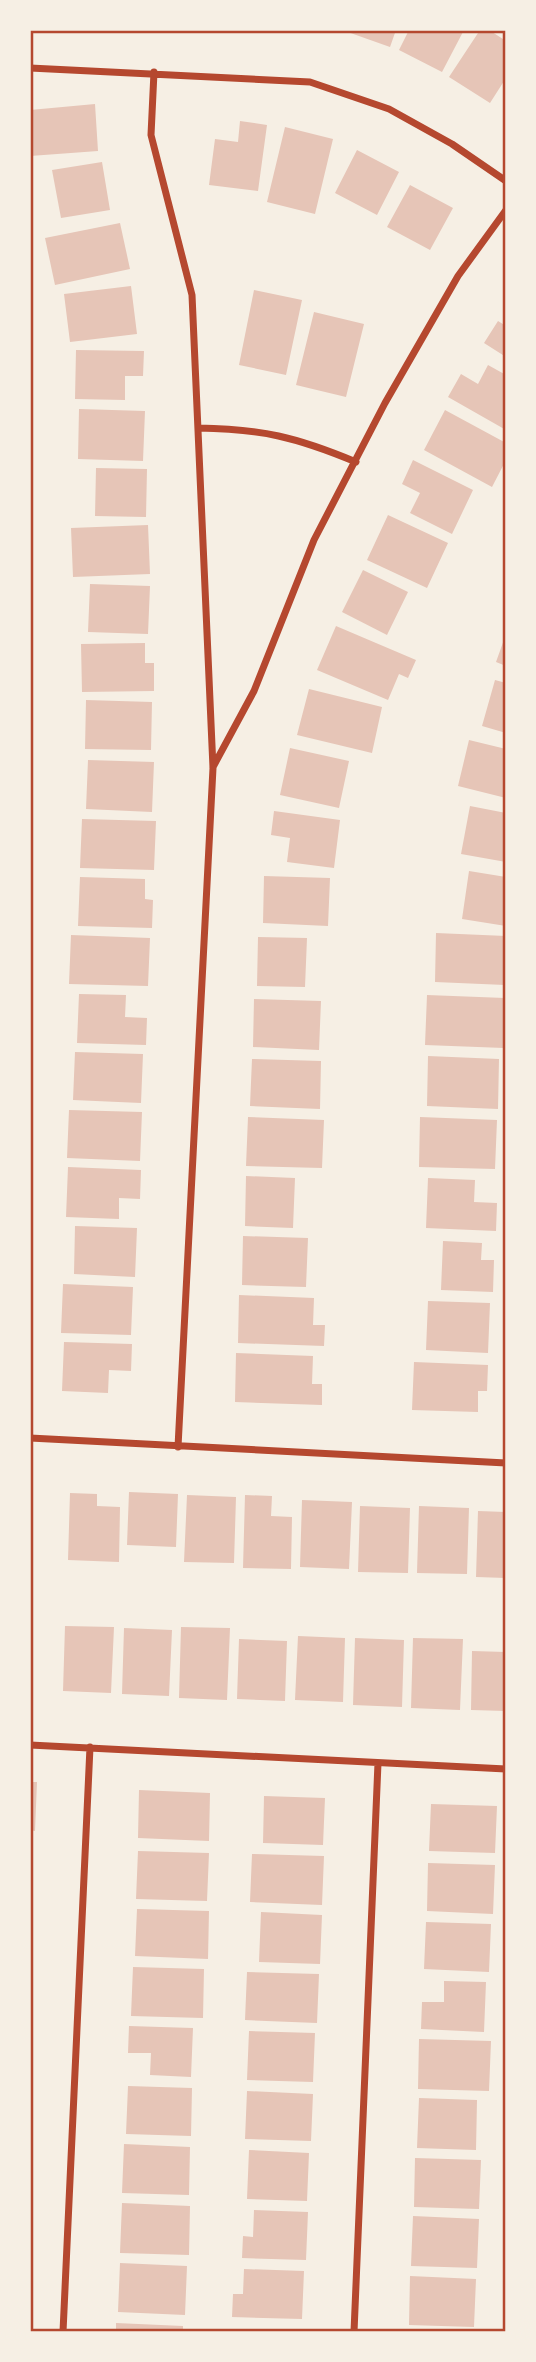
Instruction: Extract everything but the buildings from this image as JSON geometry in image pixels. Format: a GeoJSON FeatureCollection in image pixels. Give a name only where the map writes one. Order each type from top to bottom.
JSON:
{"type":"FeatureCollection","features":[{"type":"Feature","properties":{"kind":"street"},"geometry":{"type":"LineString","coordinates":[[30,68],[154,72],[310,82],[388,109],[452,144],[506,181]]}},
{"type":"Feature","properties":{"kind":"street"},"geometry":{"type":"LineString","coordinates":[[154,72],[151,135],[192,295],[213,768],[178,1447]]}},
{"type":"Feature","properties":{"kind":"street"},"geometry":{"type":"LineString","coordinates":[[213,768],[254,691],[314,540],[458,276],[506,210]]}},
{"type":"Feature","properties":{"kind":"street"},"geometry":{"type":"LineString","coordinates":[[198,428],[256,429],[310,443],[355,462]]}},
{"type":"Feature","properties":{"kind":"street"},"geometry":{"type":"LineString","coordinates":[[30,1438],[506,1463]]}},
{"type":"Feature","properties":{"kind":"street"},"geometry":{"type":"LineString","coordinates":[[30,1745],[506,1769]]}},
{"type":"Feature","properties":{"kind":"street"},"geometry":{"type":"LineString","coordinates":[[63,2332],[90,1747]]}},
{"type":"Feature","properties":{"kind":"street"},"geometry":{"type":"LineString","coordinates":[[354,2332],[378,1763]]}}]}
